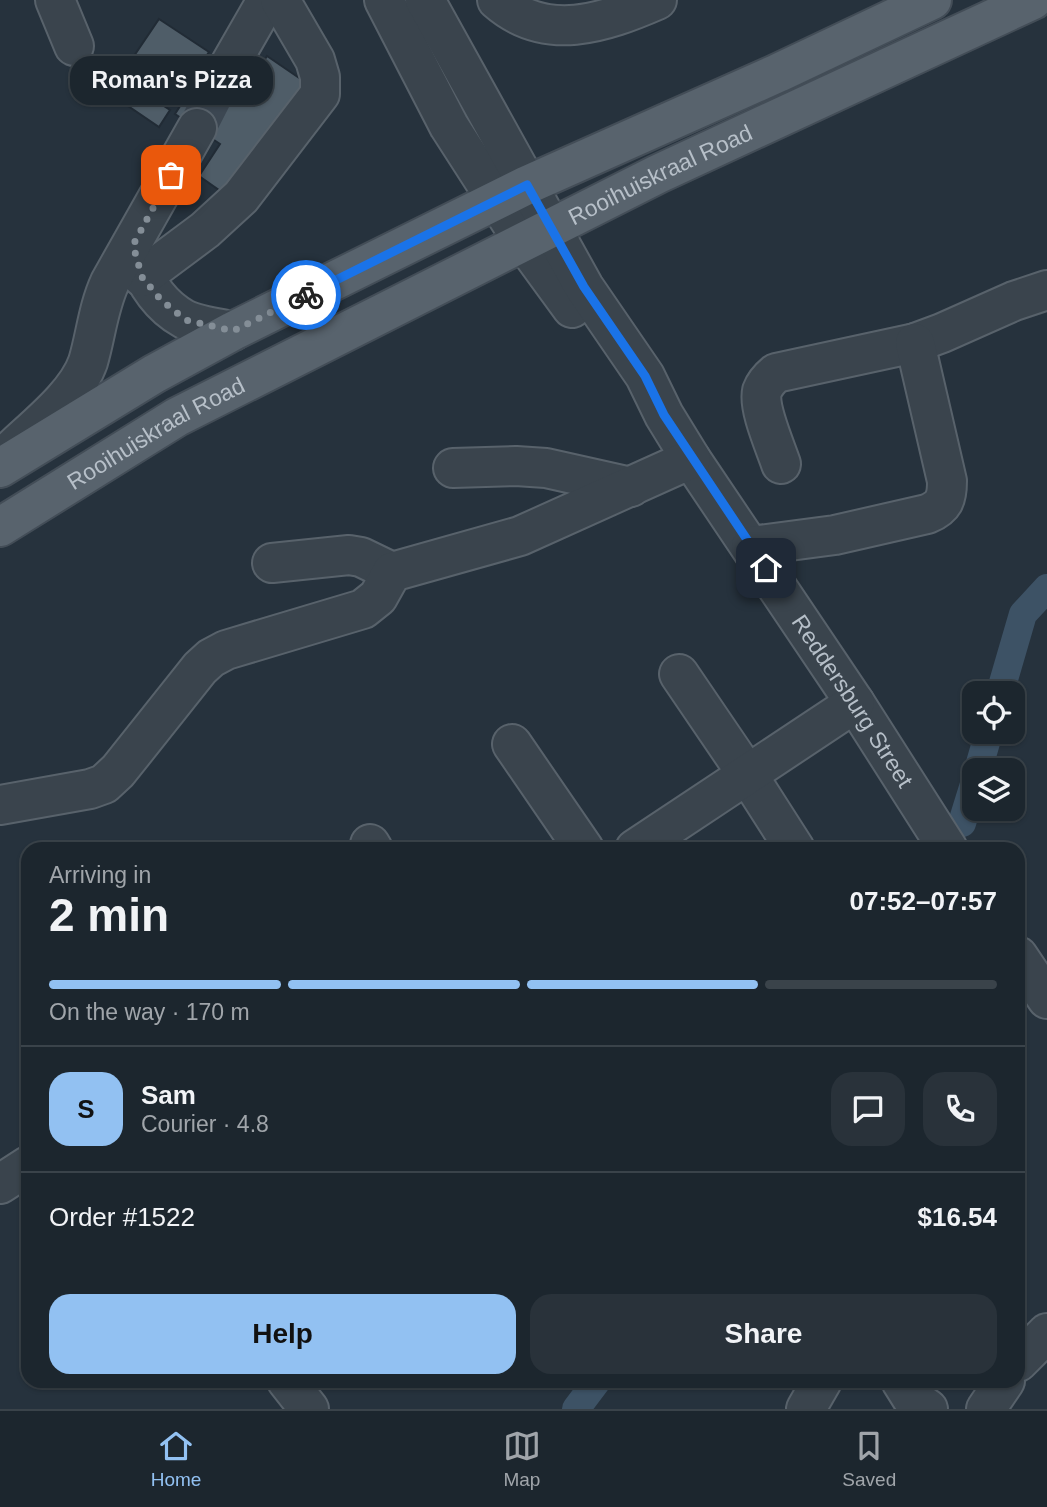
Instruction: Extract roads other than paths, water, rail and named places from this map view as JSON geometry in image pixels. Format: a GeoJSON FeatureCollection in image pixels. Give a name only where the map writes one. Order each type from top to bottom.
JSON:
{"type":"FeatureCollection","features":[{"type":"Feature","properties":{"kind":"main road","name":"Rooihuiskraal Road"},"geometry":{"type":"LineString","coordinates":[[0,468],[154,374],[233,331],[512,194],[778,74],[932,0]]}},
{"type":"Feature","properties":{"kind":"main road","name":"Rooihuiskraal Road"},"geometry":{"type":"LineString","coordinates":[[0,527],[177,417],[670,168],[1033,0]]}},
{"type":"Feature","properties":{"kind":"street"},"geometry":{"type":"LineString","coordinates":[[55,0],[74,46]]}},
{"type":"Feature","properties":{"kind":"street"},"geometry":{"type":"LineString","coordinates":[[224,75],[267,0]]}},
{"type":"Feature","properties":{"kind":"street"},"geometry":{"type":"LineString","coordinates":[[0,461],[71,391],[82,376],[101,303],[110,282],[137,261],[205,230],[241,198],[320,94],[320,77],[315,60],[280,0]]}},
{"type":"Feature","properties":{"kind":"street","name":"Reddersburg Street"},"geometry":{"type":"LineString","coordinates":[[384,0],[449,126],[512,194]]}},
{"type":"Feature","properties":{"kind":"street","name":"Reddersburg Street"},"geometry":{"type":"LineString","coordinates":[[425,0],[512,194],[537,234],[584,287],[645,376],[664,415],[691,459],[855,703],[943,842]]}},
{"type":"Feature","properties":{"kind":"street"},"geometry":{"type":"LineString","coordinates":[[497,0],[510,11],[532,21],[557,26],[589,24],[624,15],[657,0]]}},
{"type":"Feature","properties":{"kind":"street"},"geometry":{"type":"LineString","coordinates":[[137,261],[197,128]]}},
{"type":"Feature","properties":{"kind":"street"},"geometry":{"type":"LineString","coordinates":[[137,261],[161,300],[186,320],[233,331]]}},
{"type":"Feature","properties":{"kind":"street"},"geometry":{"type":"LineString","coordinates":[[780,464],[761,401],[767,381],[776,373],[915,343],[1047,290]]}},
{"type":"Feature","properties":{"kind":"street"},"geometry":{"type":"LineString","coordinates":[[751,546],[835,535],[926,514],[940,508],[947,497],[947,481],[915,343]]}},
{"type":"Feature","properties":{"kind":"street"},"geometry":{"type":"LineString","coordinates":[[271,563],[349,555],[360,557],[392,572],[520,536],[691,459]]}},
{"type":"Feature","properties":{"kind":"street"},"geometry":{"type":"LineString","coordinates":[[453,468],[546,468],[631,487]]}},
{"type":"Feature","properties":{"kind":"street"},"geometry":{"type":"LineString","coordinates":[[0,805],[90,789],[104,784],[118,771],[200,668],[211,658],[241,644],[363,609],[378,597],[392,572]]}},
{"type":"Feature","properties":{"kind":"street"},"geometry":{"type":"LineString","coordinates":[[679,674],[791,842]]}},
{"type":"Feature","properties":{"kind":"street"},"geometry":{"type":"LineString","coordinates":[[645,842],[855,703]]}},
{"type":"Feature","properties":{"kind":"street"},"geometry":{"type":"LineString","coordinates":[[512,744],[579,842]]}},
{"type":"Feature","properties":{"kind":"street"},"geometry":{"type":"LineString","coordinates":[[1025,966],[1047,999]]}},
{"type":"Feature","properties":{"kind":"street"},"geometry":{"type":"LineString","coordinates":[[0,1184],[21,1170]]}},
{"type":"Feature","properties":{"kind":"street"},"geometry":{"type":"LineString","coordinates":[[1025,1355],[1047,1333]]}},
{"type":"Feature","properties":{"kind":"street"},"geometry":{"type":"LineString","coordinates":[[292,1388],[309,1409]]}},
{"type":"Feature","properties":{"kind":"street"},"geometry":{"type":"LineString","coordinates":[[806,1409],[818,1388]]}},
{"type":"Feature","properties":{"kind":"street"},"geometry":{"type":"LineString","coordinates":[[906,1388],[911,1396],[928,1409]]}},
{"type":"Feature","properties":{"kind":"street"},"geometry":{"type":"LineString","coordinates":[[986,1409],[1000,1388]]}},
{"type":"Feature","properties":{"kind":"waterway"},"geometry":{"type":"LineString","coordinates":[[1003,681],[1023,614],[1047,588]]}},
{"type":"Feature","properties":{"kind":"waterway"},"geometry":{"type":"LineString","coordinates":[[981,758],[986,744]]}},
{"type":"Feature","properties":{"kind":"waterway"},"geometry":{"type":"LineString","coordinates":[[576,1409],[592,1388]]}},
{"type":"Feature","properties":{"kind":"tunnel"},"geometry":{"type":"LineString","coordinates":[[197,128],[224,75]]}},
{"type":"Feature","properties":{"kind":"place","name":"Roman's Pizza"},"geometry":{"type":"Point","coordinates":[171,175]}}]}
